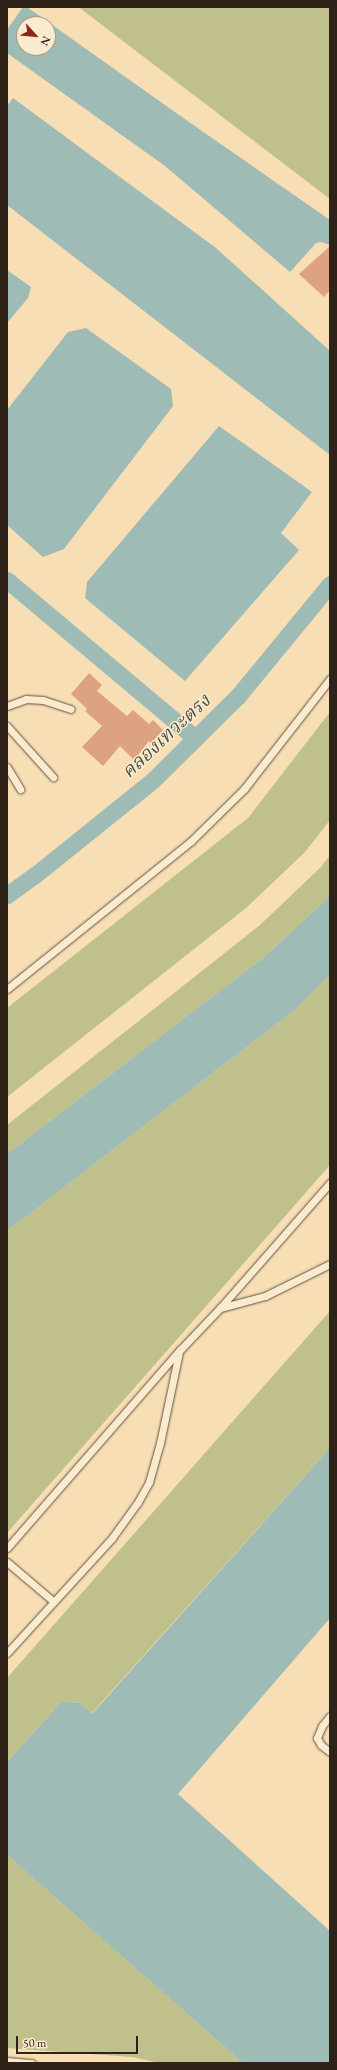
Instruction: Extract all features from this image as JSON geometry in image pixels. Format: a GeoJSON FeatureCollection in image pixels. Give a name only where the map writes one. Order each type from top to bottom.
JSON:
{"type":"FeatureCollection","features":[{"type":"Feature","properties":{"kind":"lane"},"geometry":{"type":"LineString","coordinates":[[7,989],[192,842],[244,789],[330,679]]}},
{"type":"Feature","properties":{"kind":"lane"},"geometry":{"type":"LineString","coordinates":[[7,706],[26,699],[43,700],[71,709]]}},
{"type":"Feature","properties":{"kind":"lane"},"geometry":{"type":"LineString","coordinates":[[7,726],[53,777]]}},
{"type":"Feature","properties":{"kind":"lane"},"geometry":{"type":"LineString","coordinates":[[7,767],[20,789]]}},
{"type":"Feature","properties":{"kind":"lane"},"geometry":{"type":"LineString","coordinates":[[7,1548],[180,1350],[220,1308],[330,1183]]}},
{"type":"Feature","properties":{"kind":"lane"},"geometry":{"type":"LineString","coordinates":[[220,1308],[265,1296],[330,1264]]}},
{"type":"Feature","properties":{"kind":"lane"},"geometry":{"type":"LineString","coordinates":[[7,1653],[112,1538],[138,1502],[148,1482],[160,1443],[180,1350]]}},
{"type":"Feature","properties":{"kind":"lane"},"geometry":{"type":"LineString","coordinates":[[7,1562],[53,1601]]}},
{"type":"Feature","properties":{"kind":"lane"},"geometry":{"type":"LineString","coordinates":[[330,1716],[322,1726],[318,1738],[321,1745],[330,1752]]}},
{"type":"Feature","properties":{"kind":"lane"},"geometry":{"type":"LineString","coordinates":[[7,2061],[32,2063]]}},
{"type":"Feature","properties":{"kind":"green space"},"geometry":{"type":"Polygon","coordinates":[[[78,7],[330,7],[330,199],[81,9],[78,7]]]}},
{"type":"Feature","properties":{"kind":"green space"},"geometry":{"type":"Polygon","coordinates":[[[330,712],[330,820],[305,852],[246,908],[7,1097],[7,1008],[248,818],[330,712]]]}},
{"type":"Feature","properties":{"kind":"green space"},"geometry":{"type":"Polygon","coordinates":[[[330,855],[330,896],[264,957],[7,1154],[7,1125],[259,926],[321,867],[330,855]]]}},
{"type":"Feature","properties":{"kind":"green space"},"geometry":{"type":"Polygon","coordinates":[[[330,975],[330,1165],[7,1533],[7,1231],[296,1009],[330,975]]]}},
{"type":"Feature","properties":{"kind":"green space"},"geometry":{"type":"Polygon","coordinates":[[[330,1311],[330,1448],[91,1714],[80,1703],[62,1701],[7,1762],[7,1678],[330,1311]]]}},
{"type":"Feature","properties":{"kind":"green space"},"geometry":{"type":"Polygon","coordinates":[[[7,1855],[243,2063],[160,2063],[132,2057],[7,2048],[7,1855]]]}},
{"type":"Feature","properties":{"kind":"water"},"geometry":{"type":"Polygon","coordinates":[[[23,7],[27,7],[40,16],[17,16],[23,7]]]}},
{"type":"Feature","properties":{"kind":"water"},"geometry":{"type":"Polygon","coordinates":[[[16,17],[16,56],[56,56],[56,28],[330,220],[330,245],[321,242],[316,243],[290,272],[165,166],[7,53],[7,30],[16,17]]]}},
{"type":"Feature","properties":{"kind":"water"},"geometry":{"type":"Polygon","coordinates":[[[13,98],[216,248],[330,351],[330,455],[7,205],[7,106],[13,98]]]}},
{"type":"Feature","properties":{"kind":"water"},"geometry":{"type":"Polygon","coordinates":[[[7,270],[31,287],[28,298],[7,323],[7,270]]]}},
{"type":"Feature","properties":{"kind":"water"},"geometry":{"type":"Polygon","coordinates":[[[86,328],[171,389],[173,406],[64,549],[43,557],[7,525],[7,410],[68,332],[86,328]]]}},
{"type":"Feature","properties":{"kind":"water"},"geometry":{"type":"Polygon","coordinates":[[[219,426],[312,492],[281,533],[299,550],[185,681],[85,598],[87,582],[219,426]]]}},
{"type":"Feature","properties":{"kind":"water"},"geometry":{"type":"Polygon","coordinates":[[[330,896],[330,975],[296,1009],[7,1231],[7,1154],[264,957],[330,896]]]}},
{"type":"Feature","properties":{"kind":"water"},"geometry":{"type":"Polygon","coordinates":[[[330,1448],[330,1618],[178,1794],[330,1931],[330,2063],[243,2063],[7,1855],[7,1762],[62,1701],[80,1703],[92,1714],[330,1448]]]}},
{"type":"Feature","properties":{"kind":"building"},"geometry":{"type":"Polygon","coordinates":[[[330,246],[330,290],[324,297],[299,274],[330,246]]]}},
{"type":"Feature","properties":{"kind":"building"},"geometry":{"type":"Polygon","coordinates":[[[89,673],[102,685],[97,691],[127,716],[133,710],[149,724],[153,720],[163,730],[151,743],[149,741],[134,760],[120,746],[103,766],[82,747],[102,726],[85,711],[87,709],[71,694],[89,673]]]}},
{"type":"Feature","properties":{"kind":"waterway"},"geometry":{"type":"LineString","coordinates":[[7,580],[195,738]]}},
{"type":"Feature","properties":{"kind":"waterway","name":"คลองเทวะตรง"},"geometry":{"type":"LineString","coordinates":[[7,895],[35,875],[153,780],[238,696],[330,584]]}}]}
